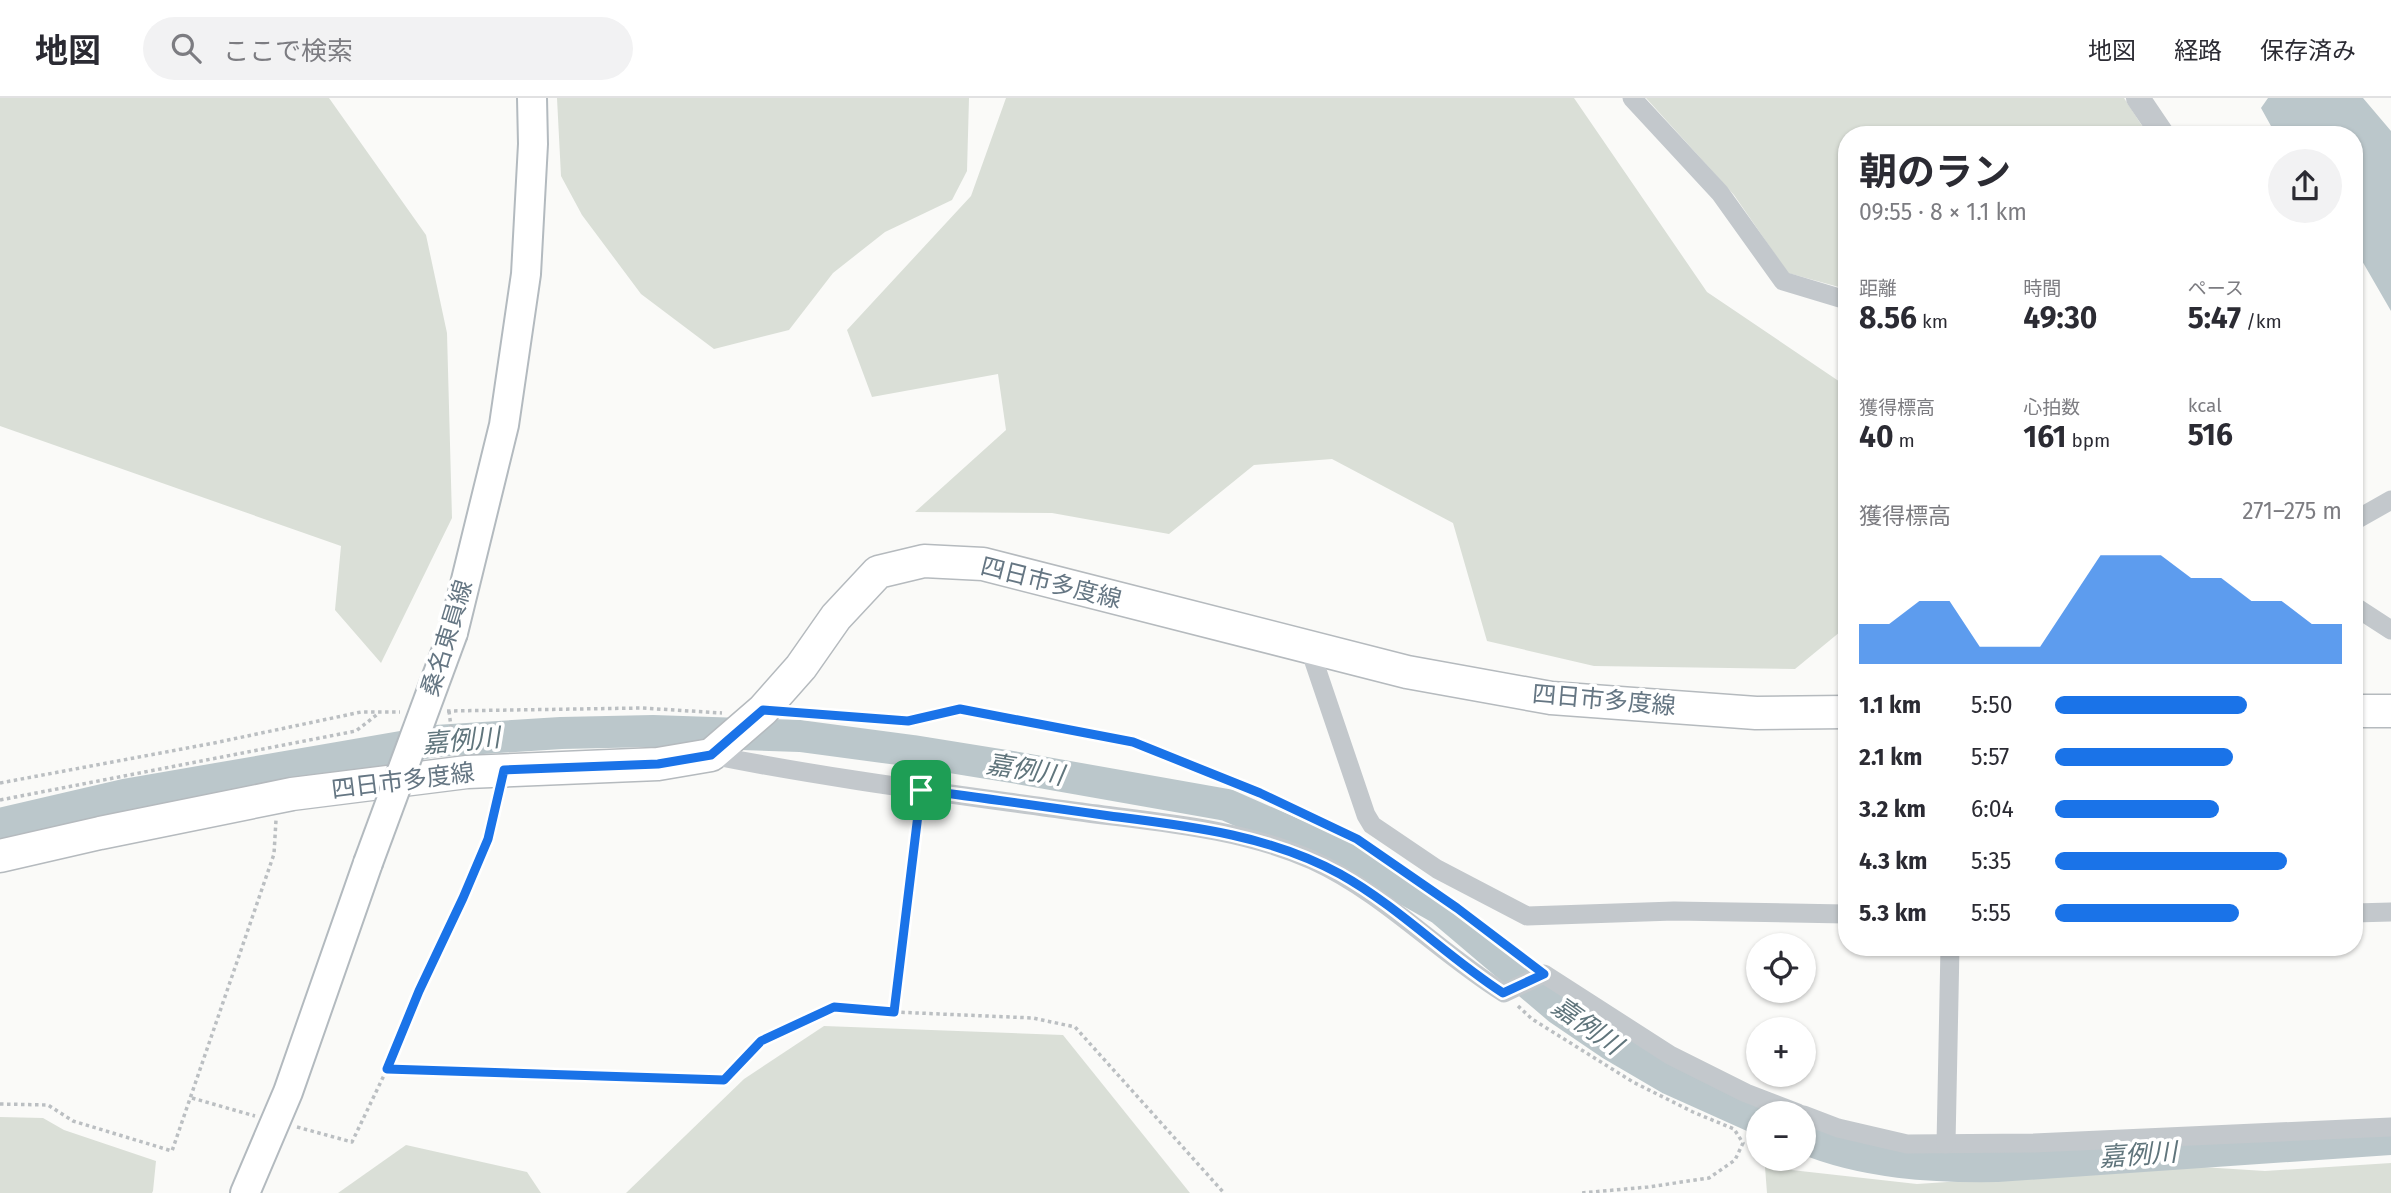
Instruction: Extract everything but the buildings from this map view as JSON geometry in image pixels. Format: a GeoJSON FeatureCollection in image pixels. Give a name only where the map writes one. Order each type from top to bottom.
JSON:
{"type":"FeatureCollection","features":[{"type":"Feature","properties":{"kind":"main road","name":"桑名東員線"},"geometry":{"type":"LineString","coordinates":[[245,1193],[288,1092],[368,863],[453,633],[504,425],[526,274],[533,144],[532,98]]}},
{"type":"Feature","properties":{"kind":"main road","name":"四日市多度線"},"geometry":{"type":"LineString","coordinates":[[0,856],[278,797],[455,774],[658,764],[711,755],[763,710],[801,667],[836,617],[878,572],[924,561],[984,564],[1407,672],[1551,698],[1756,713],[1838,712]]}},
{"type":"Feature","properties":{"kind":"main road"},"geometry":{"type":"LineString","coordinates":[[2363,711],[2391,711]]}},
{"type":"Feature","properties":{"kind":"street"},"geometry":{"type":"LineString","coordinates":[[1632,98],[1720,193],[1783,281],[1838,298]]}},
{"type":"Feature","properties":{"kind":"street"},"geometry":{"type":"LineString","coordinates":[[2138,98],[2157,126]]}},
{"type":"Feature","properties":{"kind":"street"},"geometry":{"type":"LineString","coordinates":[[2363,516],[2391,500]]}},
{"type":"Feature","properties":{"kind":"street"},"geometry":{"type":"LineString","coordinates":[[2363,612],[2391,630]]}},
{"type":"Feature","properties":{"kind":"street"},"geometry":{"type":"LineString","coordinates":[[1309,647],[1366,815],[1372,825],[1437,869],[1527,916],[1674,911],[1838,914]]}},
{"type":"Feature","properties":{"kind":"street"},"geometry":{"type":"LineString","coordinates":[[711,755],[803,774],[1232,834],[1283,848],[1341,875],[1377,897],[1481,979],[1503,993],[1544,974],[1670,1055],[1767,1101]]}},
{"type":"Feature","properties":{"kind":"street"},"geometry":{"type":"LineString","coordinates":[[2363,912],[2391,912]]}},
{"type":"Feature","properties":{"kind":"street"},"geometry":{"type":"LineString","coordinates":[[1946,1144],[1950,956]]}},
{"type":"Feature","properties":{"kind":"street"},"geometry":{"type":"LineString","coordinates":[[1816,1120],[1838,1128],[1907,1144],[2034,1143],[2391,1127]]}},
{"type":"Feature","properties":{"kind":"path"},"geometry":{"type":"LineString","coordinates":[[440,711],[607,708],[691,711]]}},
{"type":"Feature","properties":{"kind":"path"},"geometry":{"type":"LineString","coordinates":[[763,710],[908,721],[960,709],[1133,742],[1260,793],[1357,839],[1457,908],[1544,974]]}},
{"type":"Feature","properties":{"kind":"path"},"geometry":{"type":"LineString","coordinates":[[449,711],[454,760]]}},
{"type":"Feature","properties":{"kind":"path"},"geometry":{"type":"LineString","coordinates":[[0,783],[214,744],[361,712],[404,712]]}},
{"type":"Feature","properties":{"kind":"path"},"geometry":{"type":"LineString","coordinates":[[0,800],[356,731],[380,712]]}},
{"type":"Feature","properties":{"kind":"path"},"geometry":{"type":"LineString","coordinates":[[291,1125],[352,1142],[488,839],[504,770]]}},
{"type":"Feature","properties":{"kind":"path"},"geometry":{"type":"LineString","coordinates":[[894,1012],[921,790]]}},
{"type":"Feature","properties":{"kind":"path"},"geometry":{"type":"LineString","coordinates":[[0,1104],[48,1105],[73,1121],[172,1151],[274,854],[278,797]]}},
{"type":"Feature","properties":{"kind":"path"},"geometry":{"type":"LineString","coordinates":[[1503,993],[1532,1019],[1633,1082],[1734,1129],[1743,1143],[1735,1160],[1709,1178],[1581,1193]]}},
{"type":"Feature","properties":{"kind":"path"},"geometry":{"type":"LineString","coordinates":[[387,1069],[724,1080],[761,1041],[834,1007],[1033,1018],[1075,1027],[1224,1193]]}},
{"type":"Feature","properties":{"kind":"path"},"geometry":{"type":"LineString","coordinates":[[192,1098],[260,1117]]}},
{"type":"Feature","properties":{"kind":"shaded area"},"geometry":{"type":"Polygon","coordinates":[[[0,98],[329,98],[426,235],[447,333],[452,518],[381,663],[335,610],[341,546],[0,426],[0,98]]]}},
{"type":"Feature","properties":{"kind":"shaded area"},"geometry":{"type":"Polygon","coordinates":[[[557,98],[969,98],[967,171],[952,200],[885,232],[833,273],[789,330],[714,349],[641,294],[582,215],[561,176],[557,98]]]}},
{"type":"Feature","properties":{"kind":"shaded area"},"geometry":{"type":"Polygon","coordinates":[[[1006,98],[1574,98],[1707,292],[1838,381],[1838,634],[1795,669],[1594,666],[1487,641],[1453,523],[1332,459],[1254,465],[1169,534],[1052,513],[915,512],[1006,430],[998,374],[872,397],[847,330],[971,196],[1006,98]]]}},
{"type":"Feature","properties":{"kind":"shaded area"},"geometry":{"type":"Polygon","coordinates":[[[1646,98],[2124,98],[2142,126],[1838,126],[1838,287],[1788,273],[1734,195],[1646,98]]]}},
{"type":"Feature","properties":{"kind":"shaded area"},"geometry":{"type":"Polygon","coordinates":[[[2268,98],[2363,98],[2391,131],[2391,311],[2363,263],[2363,126],[2271,126],[2261,108],[2268,98]]]}},
{"type":"Feature","properties":{"kind":"shaded area"},"geometry":{"type":"Polygon","coordinates":[[[824,1026],[1063,1035],[1190,1193],[626,1193],[744,1079],[824,1026]]]}},
{"type":"Feature","properties":{"kind":"shaded area"},"geometry":{"type":"Polygon","coordinates":[[[0,1117],[43,1118],[64,1130],[156,1161],[153,1191],[0,1193],[0,1117]]]}},
{"type":"Feature","properties":{"kind":"shaded area"},"geometry":{"type":"Polygon","coordinates":[[[406,1145],[527,1172],[541,1193],[338,1193],[406,1145]]]}},
{"type":"Feature","properties":{"kind":"shaded area"},"geometry":{"type":"Polygon","coordinates":[[[2391,1163],[2391,1193],[1767,1193],[1765,1171],[1801,1171],[1917,1184],[2186,1166],[2265,1171],[2391,1163]]]}},
{"type":"Feature","properties":{"kind":"waterway","name":"嘉例川"},"geometry":{"type":"LineString","coordinates":[[0,824],[124,795],[436,741],[561,733],[653,731],[800,736],[1018,768],[1227,805],[1360,863],[1441,909],[1559,1009],[1612,1045],[1670,1079],[1746,1113]]}},
{"type":"Feature","properties":{"kind":"waterway","name":"嘉例川"},"geometry":{"type":"LineString","coordinates":[[1816,1142],[1850,1153],[1899,1162],[1997,1166],[2391,1139]]}},
{"type":"Feature","properties":{"kind":"route"},"geometry":{"type":"LineString","coordinates":[[960,709],[1133,742],[1260,793],[1357,839],[1457,908],[1544,974],[1503,993],[1481,979],[1377,897],[1341,875],[1283,848],[1232,834],[921,790],[894,1012],[834,1007],[761,1041],[724,1080],[387,1069],[488,839],[504,770],[658,764],[703,757],[711,755],[763,710],[908,721],[960,709]]}}]}
